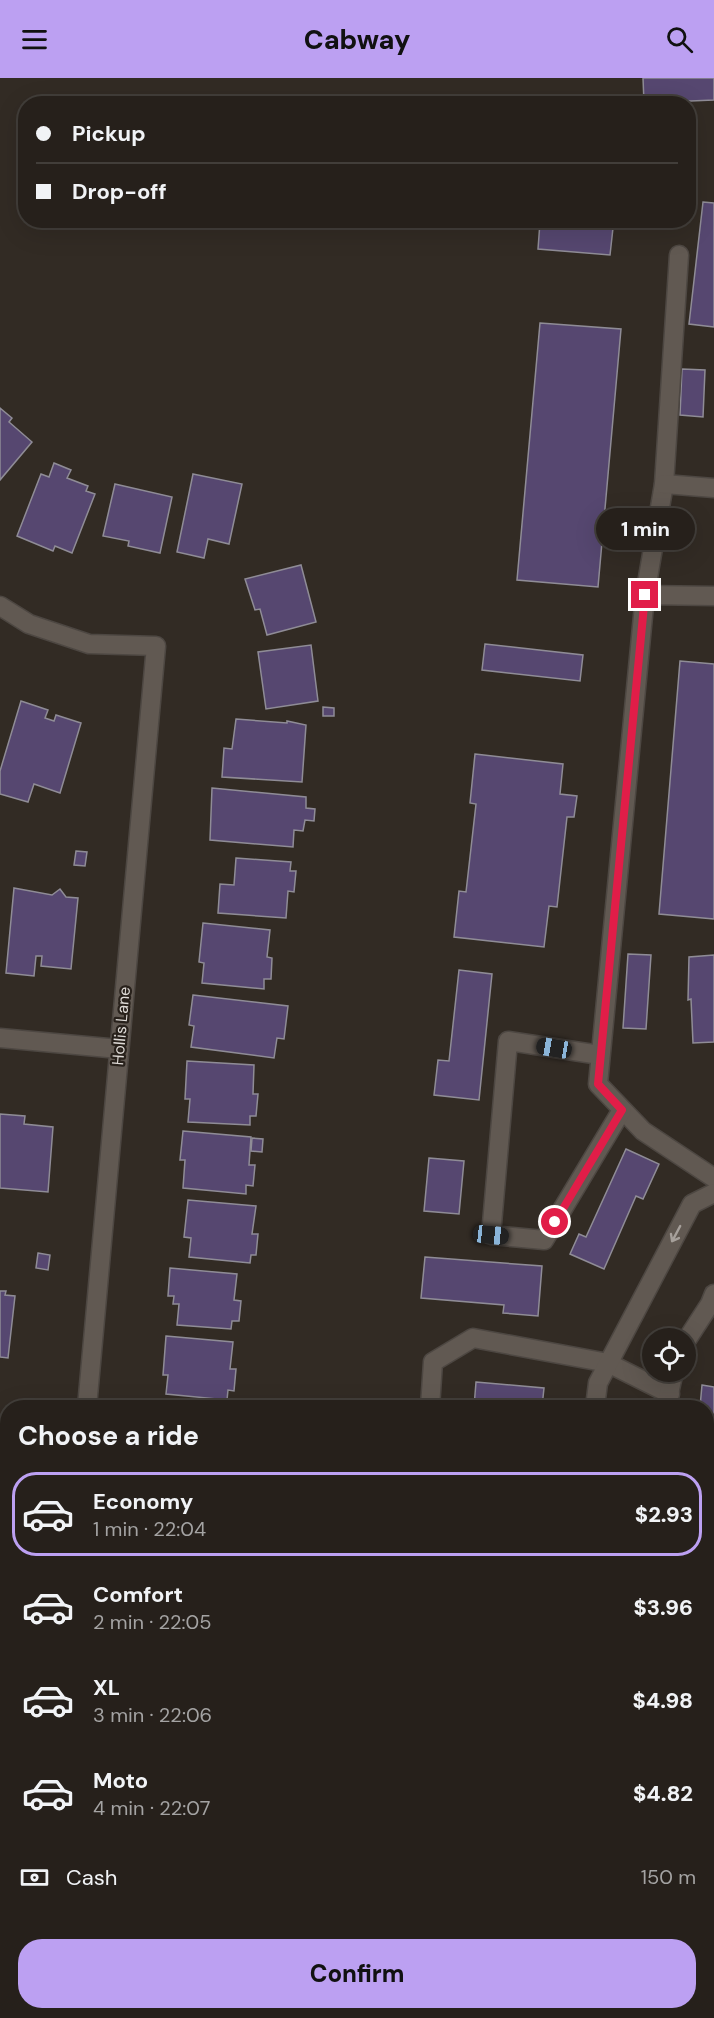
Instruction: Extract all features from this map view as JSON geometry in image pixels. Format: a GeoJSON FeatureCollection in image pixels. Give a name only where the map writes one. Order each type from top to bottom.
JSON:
{"type":"FeatureCollection","features":[{"type":"Feature","properties":{"kind":"street"},"geometry":{"type":"LineString","coordinates":[[679,255],[664,484],[645,595],[598,1084],[643,1131],[714,1178]]}},
{"type":"Feature","properties":{"kind":"street"},"geometry":{"type":"LineString","coordinates":[[664,484],[714,488]]}},
{"type":"Feature","properties":{"kind":"street"},"geometry":{"type":"LineString","coordinates":[[645,595],[714,596]]}},
{"type":"Feature","properties":{"kind":"street","name":"Hollis Lane"},"geometry":{"type":"LineString","coordinates":[[0,606],[30,624],[89,644],[156,646],[88,1400]]}},
{"type":"Feature","properties":{"kind":"street"},"geometry":{"type":"LineString","coordinates":[[0,1038],[119,1048]]}},
{"type":"Feature","properties":{"kind":"street"},"geometry":{"type":"LineString","coordinates":[[600,1055],[508,1041],[491,1235],[544,1240],[622,1110]]}},
{"type":"Feature","properties":{"kind":"street"},"geometry":{"type":"LineString","coordinates":[[597,1400],[598,1383],[692,1204],[714,1193]]}},
{"type":"Feature","properties":{"kind":"street"},"geometry":{"type":"LineString","coordinates":[[695,1328],[713,1301]]}},
{"type":"Feature","properties":{"kind":"street"},"geometry":{"type":"LineString","coordinates":[[430,1400],[433,1362],[473,1338],[608,1363],[668,1400],[672,1382]]}},
{"type":"Feature","properties":{"kind":"building"},"geometry":{"type":"Polygon","coordinates":[[[643,78],[714,78],[714,100],[696,101],[696,96],[644,96],[643,78]]]}},
{"type":"Feature","properties":{"kind":"building"},"geometry":{"type":"Polygon","coordinates":[[[703,202],[714,203],[714,327],[689,324],[703,202]]]}},
{"type":"Feature","properties":{"kind":"building"},"geometry":{"type":"Polygon","coordinates":[[[540,228],[613,228],[610,255],[538,249],[540,228]]]}},
{"type":"Feature","properties":{"kind":"building"},"geometry":{"type":"Polygon","coordinates":[[[540,323],[621,329],[598,587],[517,580],[540,323]]]}},
{"type":"Feature","properties":{"kind":"building"},"geometry":{"type":"Polygon","coordinates":[[[682,369],[705,370],[703,417],[680,415],[682,369]]]}},
{"type":"Feature","properties":{"kind":"building"},"geometry":{"type":"Polygon","coordinates":[[[0,408],[12,418],[9,422],[32,442],[0,480],[0,408]]]}},
{"type":"Feature","properties":{"kind":"building"},"geometry":{"type":"Polygon","coordinates":[[[54,463],[71,470],[67,478],[88,486],[86,491],[95,494],[72,553],[55,546],[53,551],[17,536],[41,474],[49,477],[54,463]]]}},
{"type":"Feature","properties":{"kind":"building"},"geometry":{"type":"Polygon","coordinates":[[[193,474],[242,484],[229,544],[208,539],[204,558],[177,552],[193,474]]]}},
{"type":"Feature","properties":{"kind":"building"},"geometry":{"type":"Polygon","coordinates":[[[115,484],[172,497],[160,553],[128,546],[129,541],[103,536],[115,484]]]}},
{"type":"Feature","properties":{"kind":"building"},"geometry":{"type":"Polygon","coordinates":[[[301,565],[316,622],[267,635],[260,609],[255,610],[245,579],[301,565]]]}},
{"type":"Feature","properties":{"kind":"building"},"geometry":{"type":"Polygon","coordinates":[[[485,644],[583,655],[580,681],[482,670],[485,644]]]}},
{"type":"Feature","properties":{"kind":"building"},"geometry":{"type":"Polygon","coordinates":[[[311,645],[318,701],[266,709],[258,652],[311,645]]]}},
{"type":"Feature","properties":{"kind":"building"},"geometry":{"type":"Polygon","coordinates":[[[680,661],[714,664],[714,919],[659,914],[680,661]]]}},
{"type":"Feature","properties":{"kind":"building"},"geometry":{"type":"Polygon","coordinates":[[[21,701],[48,710],[45,718],[54,721],[56,715],[81,723],[60,793],[34,784],[28,802],[0,794],[0,771],[21,701]]]}},
{"type":"Feature","properties":{"kind":"building"},"geometry":{"type":"Polygon","coordinates":[[[323,707],[334,708],[334,716],[323,716],[323,707]]]}},
{"type":"Feature","properties":{"kind":"building"},"geometry":{"type":"Polygon","coordinates":[[[236,719],[287,723],[287,721],[306,725],[302,782],[222,777],[224,748],[232,749],[236,719]]]}},
{"type":"Feature","properties":{"kind":"building"},"geometry":{"type":"Polygon","coordinates":[[[475,754],[563,764],[560,794],[577,796],[574,817],[567,817],[557,907],[549,906],[544,947],[454,937],[459,891],[466,892],[476,804],[470,803],[475,754]]]}},
{"type":"Feature","properties":{"kind":"building"},"geometry":{"type":"Polygon","coordinates":[[[212,788],[306,797],[306,808],[315,809],[314,821],[305,820],[303,831],[294,830],[293,847],[210,840],[212,788]]]}},
{"type":"Feature","properties":{"kind":"building"},"geometry":{"type":"Polygon","coordinates":[[[76,851],[87,852],[85,866],[74,865],[76,851]]]}},
{"type":"Feature","properties":{"kind":"building"},"geometry":{"type":"Polygon","coordinates":[[[236,858],[291,862],[290,871],[296,871],[294,892],[288,891],[286,918],[218,913],[220,884],[234,885],[236,858]]]}},
{"type":"Feature","properties":{"kind":"building"},"geometry":{"type":"Polygon","coordinates":[[[14,888],[52,895],[60,889],[66,897],[78,898],[71,969],[41,966],[42,956],[36,956],[34,976],[6,973],[14,888]]]}},
{"type":"Feature","properties":{"kind":"building"},"geometry":{"type":"Polygon","coordinates":[[[203,923],[270,930],[267,957],[272,958],[271,979],[264,979],[264,989],[202,983],[204,963],[199,962],[203,923]]]}},
{"type":"Feature","properties":{"kind":"building"},"geometry":{"type":"Polygon","coordinates":[[[628,954],[651,955],[646,1029],[623,1028],[628,954]]]}},
{"type":"Feature","properties":{"kind":"building"},"geometry":{"type":"Polygon","coordinates":[[[714,955],[714,1042],[693,1043],[691,999],[688,1000],[689,957],[714,955]]]}},
{"type":"Feature","properties":{"kind":"building"},"geometry":{"type":"Polygon","coordinates":[[[459,970],[492,974],[479,1100],[434,1095],[438,1060],[449,1061],[459,970]]]}},
{"type":"Feature","properties":{"kind":"building"},"geometry":{"type":"Polygon","coordinates":[[[193,995],[288,1006],[284,1039],[277,1038],[274,1058],[191,1047],[194,1026],[189,1025],[193,995]]]}},
{"type":"Feature","properties":{"kind":"building"},"geometry":{"type":"Polygon","coordinates":[[[187,1061],[254,1065],[253,1094],[258,1094],[256,1116],[250,1116],[250,1125],[188,1122],[190,1099],[185,1099],[187,1061]]]}},
{"type":"Feature","properties":{"kind":"building"},"geometry":{"type":"Polygon","coordinates":[[[0,1114],[25,1116],[24,1124],[53,1127],[48,1192],[0,1188],[0,1114]]]}},
{"type":"Feature","properties":{"kind":"building"},"geometry":{"type":"Polygon","coordinates":[[[183,1131],[251,1137],[249,1165],[255,1165],[253,1186],[246,1185],[246,1194],[183,1188],[185,1160],[180,1160],[183,1131]]]}},
{"type":"Feature","properties":{"kind":"building"},"geometry":{"type":"Polygon","coordinates":[[[252,1138],[263,1139],[262,1152],[251,1151],[252,1138]]]}},
{"type":"Feature","properties":{"kind":"building"},"geometry":{"type":"Polygon","coordinates":[[[626,1149],[659,1164],[643,1199],[636,1196],[604,1269],[570,1254],[579,1234],[586,1237],[626,1149]]]}},
{"type":"Feature","properties":{"kind":"building"},"geometry":{"type":"Polygon","coordinates":[[[429,1158],[464,1161],[459,1214],[424,1211],[429,1158]]]}},
{"type":"Feature","properties":{"kind":"building"},"geometry":{"type":"Polygon","coordinates":[[[188,1200],[256,1206],[252,1234],[258,1234],[256,1255],[251,1255],[250,1263],[189,1257],[191,1238],[184,1237],[188,1200]]]}},
{"type":"Feature","properties":{"kind":"building"},"geometry":{"type":"Polygon","coordinates":[[[38,1253],[50,1255],[48,1270],[36,1268],[38,1253]]]}},
{"type":"Feature","properties":{"kind":"building"},"geometry":{"type":"Polygon","coordinates":[[[425,1257],[542,1266],[538,1316],[503,1313],[504,1305],[421,1298],[425,1257]]]}},
{"type":"Feature","properties":{"kind":"building"},"geometry":{"type":"Polygon","coordinates":[[[170,1268],[237,1274],[234,1300],[241,1301],[239,1321],[232,1321],[231,1329],[177,1325],[179,1304],[173,1304],[174,1296],[168,1296],[170,1268]]]}},
{"type":"Feature","properties":{"kind":"building"},"geometry":{"type":"Polygon","coordinates":[[[0,1291],[6,1291],[5,1295],[15,1296],[8,1358],[0,1357],[0,1291]]]}},
{"type":"Feature","properties":{"kind":"building"},"geometry":{"type":"Polygon","coordinates":[[[166,1336],[233,1342],[230,1369],[236,1369],[234,1391],[228,1390],[227,1400],[166,1394],[168,1375],[163,1375],[166,1336]]]}},
{"type":"Feature","properties":{"kind":"building"},"geometry":{"type":"Polygon","coordinates":[[[476,1382],[544,1388],[543,1400],[475,1400],[476,1382]]]}},
{"type":"Feature","properties":{"kind":"building"},"geometry":{"type":"Polygon","coordinates":[[[702,1385],[714,1387],[714,1400],[701,1400],[702,1385]]]}},
{"type":"Feature","properties":{"kind":"route"},"geometry":{"type":"LineString","coordinates":[[555,1222],[622,1110],[598,1084],[645,595]]}}]}
